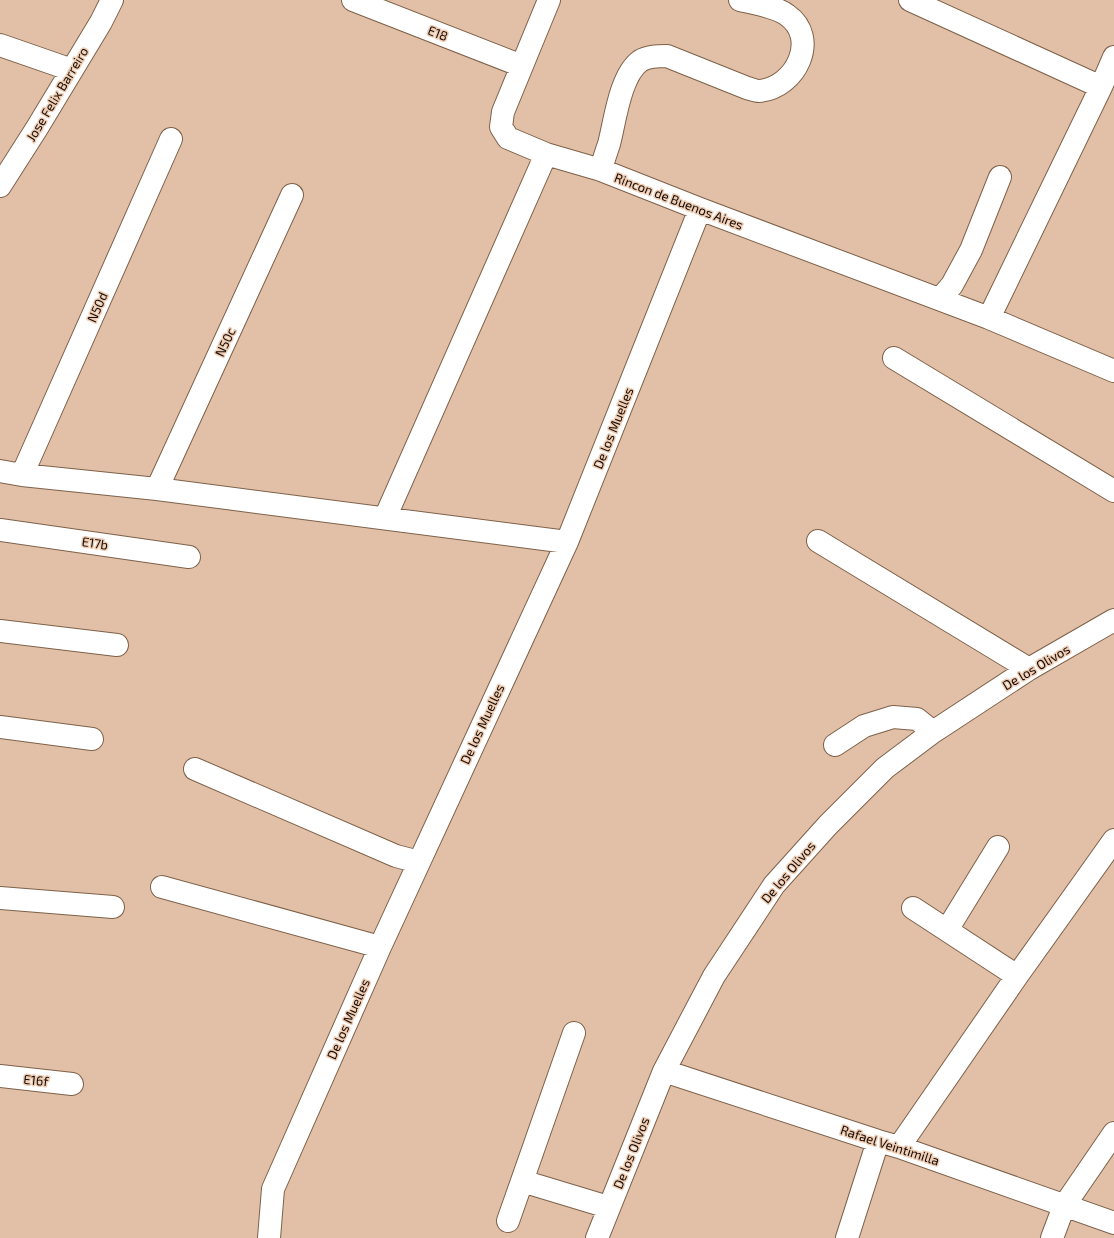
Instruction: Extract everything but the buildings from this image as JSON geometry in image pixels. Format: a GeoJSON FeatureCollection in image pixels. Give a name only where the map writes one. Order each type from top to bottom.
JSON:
{"type":"FeatureCollection","features":[{"type":"Feature","properties":{"kind":"street","name":"Jose Felix Barreiro"},"geometry":{"type":"LineString","coordinates":[[0,186],[101,22],[112,0]]}},
{"type":"Feature","properties":{"kind":"street","name":"E18"},"geometry":{"type":"LineString","coordinates":[[353,0],[522,66]]}},
{"type":"Feature","properties":{"kind":"street","name":"Rincon de Buenos Aires"},"geometry":{"type":"LineString","coordinates":[[549,0],[503,112],[501,127],[508,138],[546,154],[601,170],[700,209],[990,318],[1114,371]]}},
{"type":"Feature","properties":{"kind":"street"},"geometry":{"type":"LineString","coordinates":[[601,170],[620,97],[634,68],[641,60],[655,56],[667,56],[758,91],[777,86],[798,66],[802,52],[802,42],[797,25],[792,19],[780,11],[740,0]]}},
{"type":"Feature","properties":{"kind":"street"},"geometry":{"type":"LineString","coordinates":[[910,0],[1101,87]]}},
{"type":"Feature","properties":{"kind":"street"},"geometry":{"type":"LineString","coordinates":[[0,45],[72,70]]}},
{"type":"Feature","properties":{"kind":"street"},"geometry":{"type":"LineString","coordinates":[[990,318],[1114,57]]}},
{"type":"Feature","properties":{"kind":"street","name":"N50d"},"geometry":{"type":"LineString","coordinates":[[22,475],[171,139]]}},
{"type":"Feature","properties":{"kind":"street"},"geometry":{"type":"LineString","coordinates":[[385,518],[546,154]]}},
{"type":"Feature","properties":{"kind":"street"},"geometry":{"type":"LineString","coordinates":[[940,299],[952,285],[971,250],[1000,177]]}},
{"type":"Feature","properties":{"kind":"street","name":"N50c"},"geometry":{"type":"LineString","coordinates":[[158,489],[292,195]]}},
{"type":"Feature","properties":{"kind":"street","name":"De los Muelles"},"geometry":{"type":"LineString","coordinates":[[269,1238],[273,1189],[419,862],[567,542],[700,209]]}},
{"type":"Feature","properties":{"kind":"street"},"geometry":{"type":"LineString","coordinates":[[894,358],[1114,491]]}},
{"type":"Feature","properties":{"kind":"street"},"geometry":{"type":"LineString","coordinates":[[0,472],[158,489],[567,542]]}},
{"type":"Feature","properties":{"kind":"street","name":"E17b"},"geometry":{"type":"LineString","coordinates":[[0,530],[189,557]]}},
{"type":"Feature","properties":{"kind":"street"},"geometry":{"type":"LineString","coordinates":[[818,541],[1029,669]]}},
{"type":"Feature","properties":{"kind":"street","name":"De los Olivos"},"geometry":{"type":"LineString","coordinates":[[597,1238],[608,1207],[664,1072],[714,976],[774,885],[884,768],[933,732],[1029,669],[1114,620]]}},
{"type":"Feature","properties":{"kind":"street"},"geometry":{"type":"LineString","coordinates":[[0,631],[117,646]]}},
{"type":"Feature","properties":{"kind":"street"},"geometry":{"type":"LineString","coordinates":[[836,745],[864,726],[893,717],[917,719],[933,732]]}},
{"type":"Feature","properties":{"kind":"street"},"geometry":{"type":"LineString","coordinates":[[0,727],[92,739]]}},
{"type":"Feature","properties":{"kind":"street"},"geometry":{"type":"LineString","coordinates":[[195,769],[396,856],[419,862]]}},
{"type":"Feature","properties":{"kind":"street"},"geometry":{"type":"LineString","coordinates":[[899,1147],[1017,976],[1114,840]]}},
{"type":"Feature","properties":{"kind":"street"},"geometry":{"type":"LineString","coordinates":[[947,930],[998,847]]}},
{"type":"Feature","properties":{"kind":"street"},"geometry":{"type":"LineString","coordinates":[[162,887],[380,948]]}},
{"type":"Feature","properties":{"kind":"street"},"geometry":{"type":"LineString","coordinates":[[0,898],[113,907]]}},
{"type":"Feature","properties":{"kind":"street"},"geometry":{"type":"LineString","coordinates":[[913,908],[1017,976]]}},
{"type":"Feature","properties":{"kind":"street"},"geometry":{"type":"LineString","coordinates":[[508,1221],[574,1033]]}},
{"type":"Feature","properties":{"kind":"street","name":"Rafael Veintimilla"},"geometry":{"type":"LineString","coordinates":[[664,1072],[899,1147],[1114,1223]]}},
{"type":"Feature","properties":{"kind":"street","name":"E16f"},"geometry":{"type":"LineString","coordinates":[[0,1076],[72,1084]]}},
{"type":"Feature","properties":{"kind":"street"},"geometry":{"type":"LineString","coordinates":[[1052,1238],[1064,1206],[1114,1133]]}},
{"type":"Feature","properties":{"kind":"street"},"geometry":{"type":"LineString","coordinates":[[847,1238],[878,1141]]}},
{"type":"Feature","properties":{"kind":"street"},"geometry":{"type":"LineString","coordinates":[[522,1181],[608,1207]]}}]}
